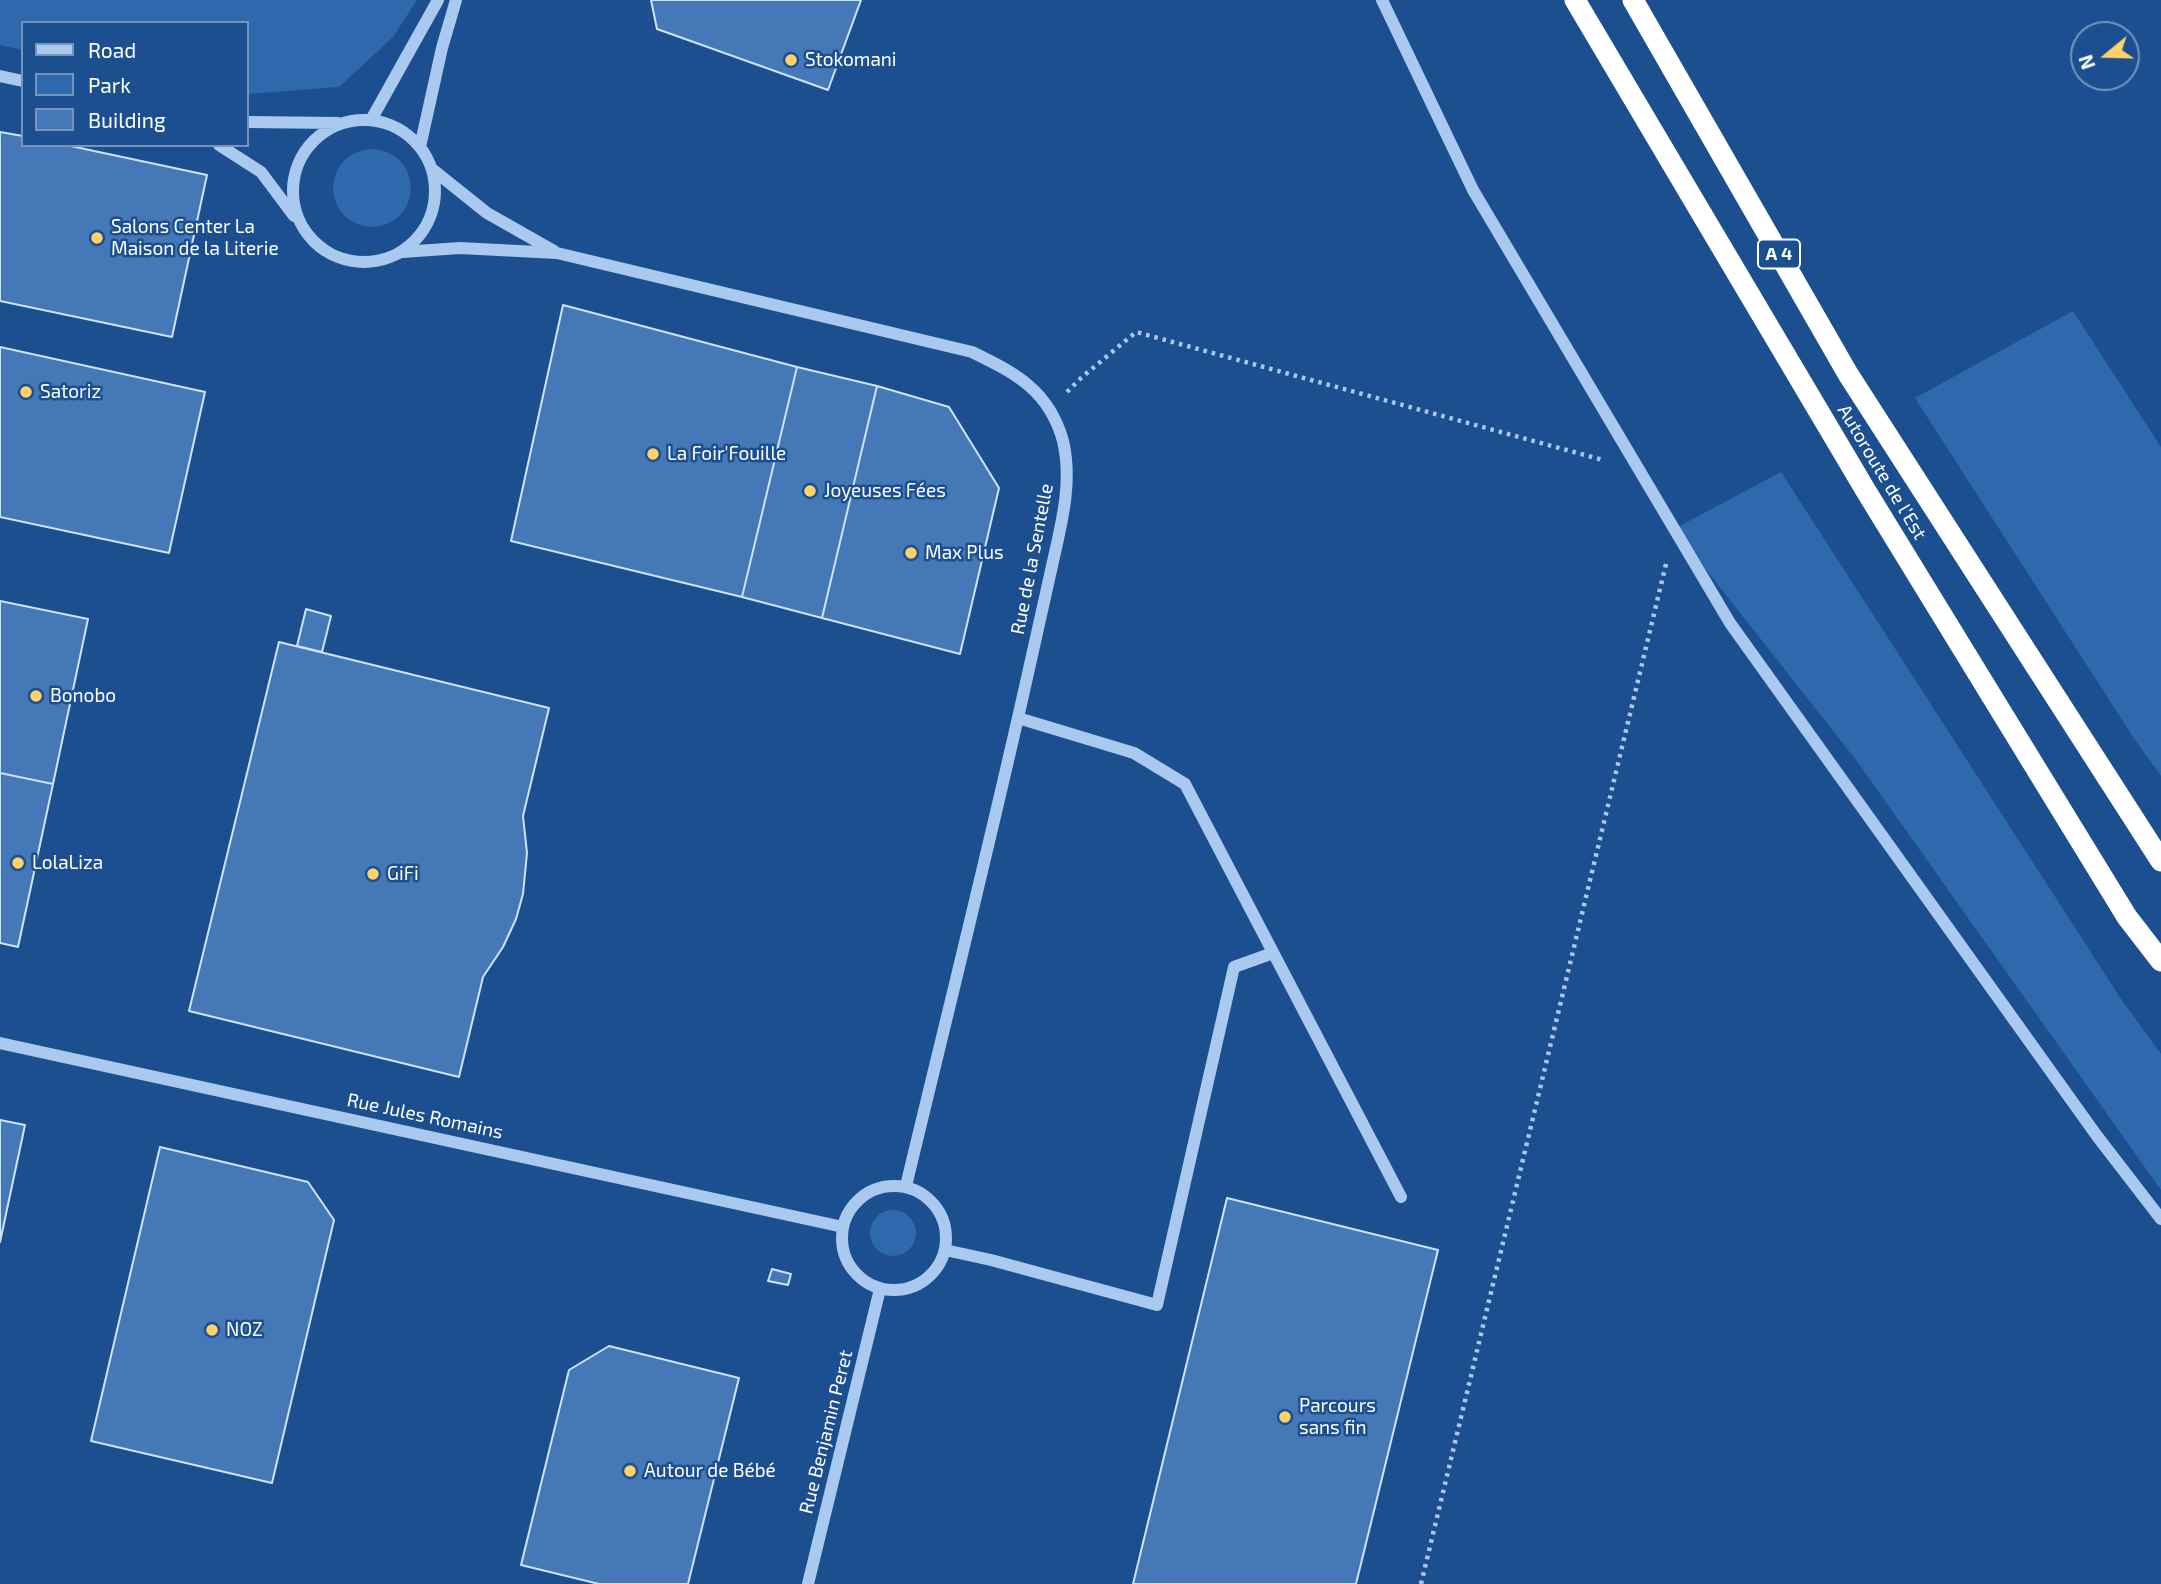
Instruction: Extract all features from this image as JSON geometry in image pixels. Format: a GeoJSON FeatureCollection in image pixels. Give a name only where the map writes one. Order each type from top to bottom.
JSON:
{"type":"FeatureCollection","features":[{"type":"Feature","properties":{"kind":"highway","name":"Autoroute de l’Est"},"geometry":{"type":"LineString","coordinates":[[1575,0],[1866,491],[2127,917],[2161,961]]}},
{"type":"Feature","properties":{"kind":"highway","name":"Autoroute de l’Est"},"geometry":{"type":"LineString","coordinates":[[1633,0],[1848,374],[2161,861]]}},
{"type":"Feature","properties":{"kind":"street"},"geometry":{"type":"LineString","coordinates":[[371,120],[438,0]]}},
{"type":"Feature","properties":{"kind":"street"},"geometry":{"type":"LineString","coordinates":[[420,147],[442,48],[456,0]]}},
{"type":"Feature","properties":{"kind":"street"},"geometry":{"type":"LineString","coordinates":[[1382,0],[1473,190],[1738,634],[2097,1136],[2161,1219]]}},
{"type":"Feature","properties":{"kind":"street"},"geometry":{"type":"LineString","coordinates":[[0,76],[21,81]]}},
{"type":"Feature","properties":{"kind":"street"},"geometry":{"type":"LineString","coordinates":[[222,147],[261,172],[313,241],[329,254],[349,261],[386,260],[402,252],[419,236],[431,216],[435,193],[432,169],[420,147],[390,124],[371,120],[248,122]]}},
{"type":"Feature","properties":{"kind":"street"},"geometry":{"type":"LineString","coordinates":[[300,225],[292,184],[298,163],[308,146],[324,131],[342,122]]}},
{"type":"Feature","properties":{"kind":"street","name":"Rue de la Sentelle"},"geometry":{"type":"LineString","coordinates":[[432,169],[488,213],[557,253]]}},
{"type":"Feature","properties":{"kind":"street","name":"Rue de la Sentelle"},"geometry":{"type":"LineString","coordinates":[[402,252],[460,248],[557,253],[972,352],[1006,368],[1032,386],[1050,411],[1062,440],[1067,475],[1064,513],[906,1186]]}},
{"type":"Feature","properties":{"kind":"street"},"geometry":{"type":"LineString","coordinates":[[1018,718],[1133,753],[1185,784],[1401,1197]]}},
{"type":"Feature","properties":{"kind":"street"},"geometry":{"type":"LineString","coordinates":[[945,1250],[1157,1305],[1234,967],[1273,953]]}},
{"type":"Feature","properties":{"kind":"street","name":"Rue Jules Romains"},"geometry":{"type":"LineString","coordinates":[[0,1043],[842,1227]]}},
{"type":"Feature","properties":{"kind":"street"},"geometry":{"type":"LineString","coordinates":[[906,1186],[933,1203],[947,1234],[945,1250],[939,1266],[913,1287],[880,1289],[854,1272],[846,1259],[842,1227],[848,1212],[859,1199],[873,1189],[906,1186]]}},
{"type":"Feature","properties":{"kind":"street","name":"Rue Benjamin Peret"},"geometry":{"type":"LineString","coordinates":[[808,1584],[880,1289]]}},
{"type":"Feature","properties":{"kind":"path"},"geometry":{"type":"LineString","coordinates":[[1050,411],[1081,378],[1136,332],[1638,470]]}},
{"type":"Feature","properties":{"kind":"path"},"geometry":{"type":"LineString","coordinates":[[1421,1584],[1674,529]]}},
{"type":"Feature","properties":{"kind":"green space"},"geometry":{"type":"Polygon","coordinates":[[[0,0],[417,0],[393,37],[339,87],[248,94],[248,21],[21,21],[21,50],[0,45],[0,0]]]}},
{"type":"Feature","properties":{"kind":"green space"},"geometry":{"type":"Polygon","coordinates":[[[372,149],[387,152],[404,166],[411,188],[408,203],[394,220],[372,227],[357,224],[340,210],[333,188],[336,173],[350,156],[372,149]]]}},
{"type":"Feature","properties":{"kind":"green space"},"geometry":{"type":"Polygon","coordinates":[[[2073,311],[2161,447],[2161,776],[2133,737],[1915,398],[2073,311]]]}},
{"type":"Feature","properties":{"kind":"green space"},"geometry":{"type":"Polygon","coordinates":[[[1781,472],[2121,999],[2161,1054],[2161,1190],[1856,760],[1674,529],[1781,472]]]}},
{"type":"Feature","properties":{"kind":"green space"},"geometry":{"type":"Polygon","coordinates":[[[893,1210],[909,1217],[916,1233],[909,1249],[893,1256],[877,1249],[870,1233],[877,1217],[893,1210]]]}},
{"type":"Feature","properties":{"kind":"building","name":"Stokomani"},"geometry":{"type":"Polygon","coordinates":[[[651,0],[861,0],[828,90],[657,29],[651,0]]]}},
{"type":"Feature","properties":{"kind":"building","name":"Salons Center La Maison de la Literie"},"geometry":{"type":"Polygon","coordinates":[[[0,132],[21,136],[21,147],[75,147],[207,175],[172,337],[0,301],[0,132]]]}},
{"type":"Feature","properties":{"kind":"building","name":"La Foir'Fouille"},"geometry":{"type":"Polygon","coordinates":[[[563,305],[797,367],[742,597],[511,541],[563,305]]]}},
{"type":"Feature","properties":{"kind":"building"},"geometry":{"type":"Polygon","coordinates":[[[0,347],[205,392],[169,553],[0,517],[0,347]]]}},
{"type":"Feature","properties":{"kind":"building","name":"Joyeuses Fées"},"geometry":{"type":"Polygon","coordinates":[[[797,367],[877,386],[822,618],[742,597],[797,367]]]}},
{"type":"Feature","properties":{"kind":"building","name":"Max Plus"},"geometry":{"type":"Polygon","coordinates":[[[877,386],[949,407],[999,488],[960,654],[822,618],[877,386]]]}},
{"type":"Feature","properties":{"kind":"building","name":"Bonobo"},"geometry":{"type":"Polygon","coordinates":[[[0,601],[88,619],[53,784],[0,773],[0,601]]]}},
{"type":"Feature","properties":{"kind":"building"},"geometry":{"type":"Polygon","coordinates":[[[306,609],[331,616],[322,652],[297,646],[306,609]]]}},
{"type":"Feature","properties":{"kind":"building","name":"GiFi"},"geometry":{"type":"Polygon","coordinates":[[[279,642],[549,708],[523,816],[527,853],[523,894],[516,919],[503,947],[483,977],[459,1077],[189,1011],[279,642]]]}},
{"type":"Feature","properties":{"kind":"building","name":"LolaLiza"},"geometry":{"type":"Polygon","coordinates":[[[0,773],[53,784],[18,947],[0,943],[0,773]]]}},
{"type":"Feature","properties":{"kind":"building"},"geometry":{"type":"Polygon","coordinates":[[[0,1120],[25,1125],[0,1242],[0,1120]]]}},
{"type":"Feature","properties":{"kind":"building","name":"NOZ"},"geometry":{"type":"Polygon","coordinates":[[[160,1147],[308,1182],[334,1220],[272,1483],[91,1441],[160,1147]]]}},
{"type":"Feature","properties":{"kind":"building","name":"Parcours sans fin"},"geometry":{"type":"Polygon","coordinates":[[[1227,1198],[1438,1250],[1356,1584],[1133,1584],[1227,1198]]]}},
{"type":"Feature","properties":{"kind":"building"},"geometry":{"type":"Polygon","coordinates":[[[772,1269],[791,1274],[788,1285],[768,1281],[772,1269]]]}},
{"type":"Feature","properties":{"kind":"building","name":"Autour de Bébé"},"geometry":{"type":"Polygon","coordinates":[[[609,1346],[739,1378],[688,1584],[599,1584],[521,1565],[569,1370],[609,1346]]]}},
{"type":"Feature","properties":{"kind":"place","name":"Stokomani"},"geometry":{"type":"Point","coordinates":[791,60]}},
{"type":"Feature","properties":{"kind":"place","name":"Salons Center La Maison de la Literie"},"geometry":{"type":"Point","coordinates":[97,238]}},
{"type":"Feature","properties":{"kind":"place","name":"Satoriz"},"geometry":{"type":"Point","coordinates":[26,392]}},
{"type":"Feature","properties":{"kind":"place","name":"La Foir'Fouille"},"geometry":{"type":"Point","coordinates":[653,454]}},
{"type":"Feature","properties":{"kind":"place","name":"Joyeuses Fées"},"geometry":{"type":"Point","coordinates":[810,491]}},
{"type":"Feature","properties":{"kind":"place","name":"Max Plus"},"geometry":{"type":"Point","coordinates":[911,553]}},
{"type":"Feature","properties":{"kind":"place","name":"Bonobo"},"geometry":{"type":"Point","coordinates":[36,696]}},
{"type":"Feature","properties":{"kind":"place","name":"LolaLiza"},"geometry":{"type":"Point","coordinates":[18,863]}},
{"type":"Feature","properties":{"kind":"place","name":"GiFi"},"geometry":{"type":"Point","coordinates":[373,874]}},
{"type":"Feature","properties":{"kind":"place","name":"NOZ"},"geometry":{"type":"Point","coordinates":[212,1330]}},
{"type":"Feature","properties":{"kind":"place","name":"Parcours sans fin"},"geometry":{"type":"Point","coordinates":[1285,1417]}},
{"type":"Feature","properties":{"kind":"place","name":"Autour de Bébé"},"geometry":{"type":"Point","coordinates":[630,1471]}}]}
